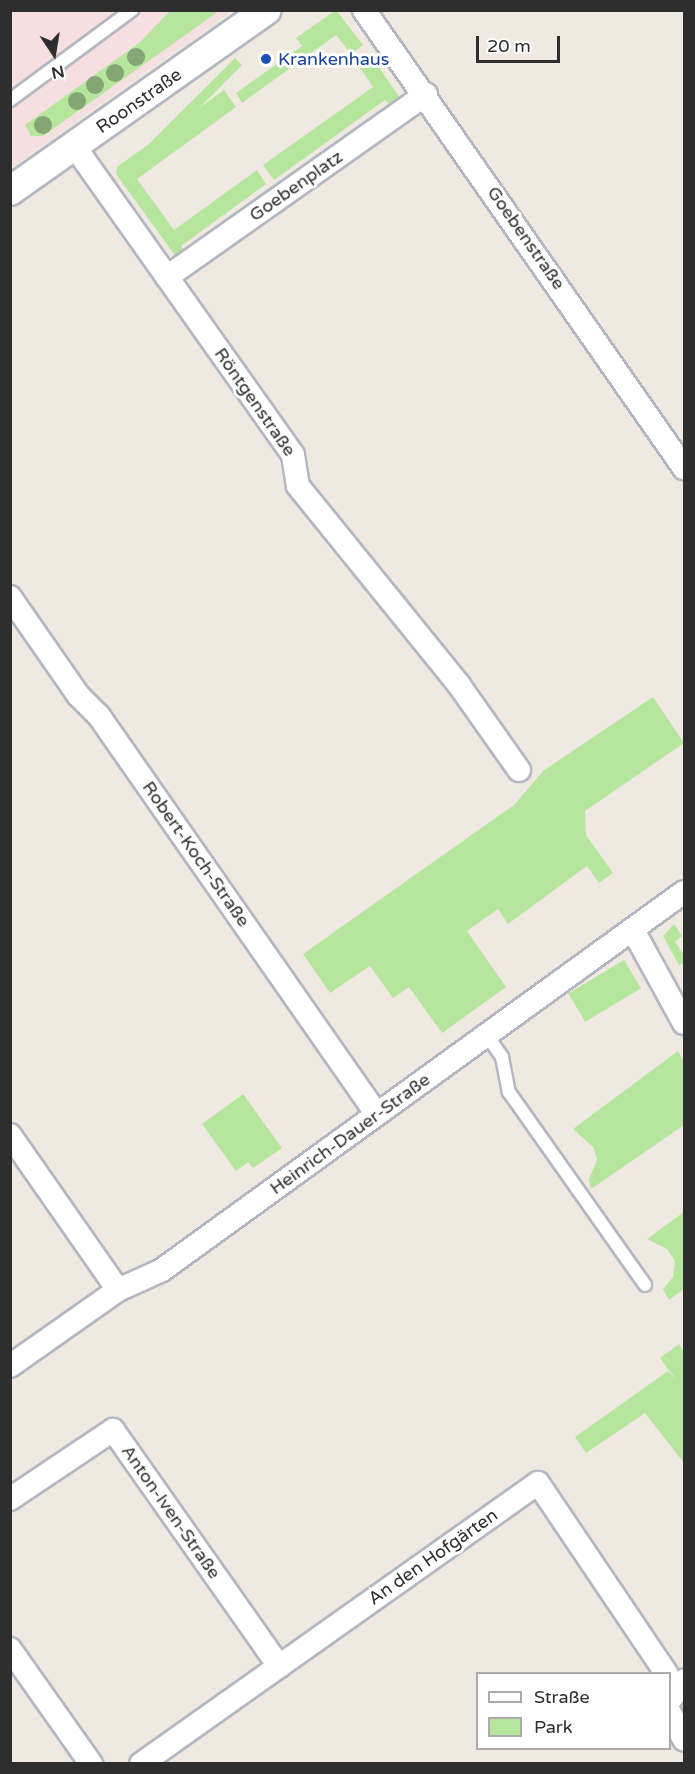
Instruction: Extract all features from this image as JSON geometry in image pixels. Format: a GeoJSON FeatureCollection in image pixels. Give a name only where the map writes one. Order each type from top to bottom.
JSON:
{"type":"FeatureCollection","features":[{"type":"Feature","properties":{"kind":"street","name":"Roonstraße"},"geometry":{"type":"LineString","coordinates":[[10,191],[267,10]]}},
{"type":"Feature","properties":{"kind":"street","name":"Goebenstraße"},"geometry":{"type":"LineString","coordinates":[[364,10],[426,94],[684,468]]}},
{"type":"Feature","properties":{"kind":"street","name":"Goebenplatz"},"geometry":{"type":"LineString","coordinates":[[167,277],[426,94]]}},
{"type":"Feature","properties":{"kind":"street","name":"Röntgenstraße"},"geometry":{"type":"LineString","coordinates":[[75,147],[293,455],[298,486],[459,685],[519,770]]}},
{"type":"Feature","properties":{"kind":"street","name":"Robert-Koch-Straße"},"geometry":{"type":"LineString","coordinates":[[10,597],[78,695],[106,726],[377,1114]]}},
{"type":"Feature","properties":{"kind":"street","name":"Heinrich-Dauer-Straße"},"geometry":{"type":"LineString","coordinates":[[10,1366],[118,1290],[162,1269],[684,892]]}},
{"type":"Feature","properties":{"kind":"street"},"geometry":{"type":"LineString","coordinates":[[633,930],[684,1023]]}},
{"type":"Feature","properties":{"kind":"street"},"geometry":{"type":"LineString","coordinates":[[10,1135],[118,1290]]}},
{"type":"Feature","properties":{"kind":"street","name":"Anton-Iven-Straße"},"geometry":{"type":"LineString","coordinates":[[10,1499],[113,1430],[279,1666]]}},
{"type":"Feature","properties":{"kind":"street","name":"An den Hofgärten"},"geometry":{"type":"LineString","coordinates":[[141,1764],[538,1483],[665,1672]]}},
{"type":"Feature","properties":{"kind":"street"},"geometry":{"type":"LineString","coordinates":[[10,1649],[91,1764]]}},
{"type":"Feature","properties":{"kind":"street"},"geometry":{"type":"LineString","coordinates":[[671,1716],[684,1739]]}},
{"type":"Feature","properties":{"kind":"lane"},"geometry":{"type":"LineString","coordinates":[[10,100],[130,11]]}},
{"type":"Feature","properties":{"kind":"lane"},"geometry":{"type":"LineString","coordinates":[[486,1034],[502,1057],[509,1092],[645,1285]]}},
{"type":"Feature","properties":{"kind":"shaded area"},"geometry":{"type":"Polygon","coordinates":[[[11,11],[232,11],[11,167],[11,11]]]}},
{"type":"Feature","properties":{"kind":"green space"},"geometry":{"type":"Polygon","coordinates":[[[336,10],[363,45],[351,54],[336,35],[242,103],[236,93],[302,46],[296,38],[336,10]]]}},
{"type":"Feature","properties":{"kind":"green space"},"geometry":{"type":"Polygon","coordinates":[[[170,11],[219,11],[43,136],[31,136],[25,125],[139,43],[170,11]]]}},
{"type":"Feature","properties":{"kind":"green space"},"geometry":{"type":"Polygon","coordinates":[[[235,58],[242,65],[136,171],[129,164],[235,58]]]}},
{"type":"Feature","properties":{"kind":"green space"},"geometry":{"type":"Polygon","coordinates":[[[373,59],[400,98],[390,105],[385,100],[274,180],[263,165],[373,87],[360,68],[373,59]]]}},
{"type":"Feature","properties":{"kind":"green space"},"geometry":{"type":"Polygon","coordinates":[[[224,90],[236,107],[137,179],[174,230],[257,170],[266,184],[181,246],[187,255],[179,261],[116,174],[117,167],[224,90]]]}},
{"type":"Feature","properties":{"kind":"green space"},"geometry":{"type":"Polygon","coordinates":[[[653,697],[684,743],[585,811],[586,835],[613,873],[599,883],[587,866],[508,924],[498,909],[467,931],[506,987],[442,1033],[409,987],[393,998],[370,966],[330,993],[303,954],[514,805],[543,771],[653,697]]]}},
{"type":"Feature","properties":{"kind":"green space"},"geometry":{"type":"Polygon","coordinates":[[[674,924],[682,936],[675,942],[684,955],[684,963],[679,965],[663,936],[674,924]]]}},
{"type":"Feature","properties":{"kind":"green space"},"geometry":{"type":"Polygon","coordinates":[[[624,960],[641,988],[585,1022],[568,993],[624,960]]]}},
{"type":"Feature","properties":{"kind":"green space"},"geometry":{"type":"Polygon","coordinates":[[[678,1051],[684,1062],[684,1125],[591,1189],[589,1179],[597,1160],[594,1148],[573,1129],[678,1051]]]}},
{"type":"Feature","properties":{"kind":"green space"},"geometry":{"type":"Polygon","coordinates":[[[243,1094],[282,1148],[253,1168],[248,1162],[236,1171],[202,1124],[243,1094]]]}},
{"type":"Feature","properties":{"kind":"green space"},"geometry":{"type":"Polygon","coordinates":[[[684,1212],[684,1289],[669,1300],[663,1289],[673,1277],[675,1261],[667,1249],[647,1239],[684,1212]]]}},
{"type":"Feature","properties":{"kind":"green space"},"geometry":{"type":"Polygon","coordinates":[[[679,1344],[684,1352],[684,1463],[645,1413],[586,1453],[575,1437],[668,1371],[677,1381],[660,1358],[679,1344]]]}},
{"type":"Feature","properties":{"kind":"place","name":"Krankenhaus"},"geometry":{"type":"Point","coordinates":[266,59]}}]}
